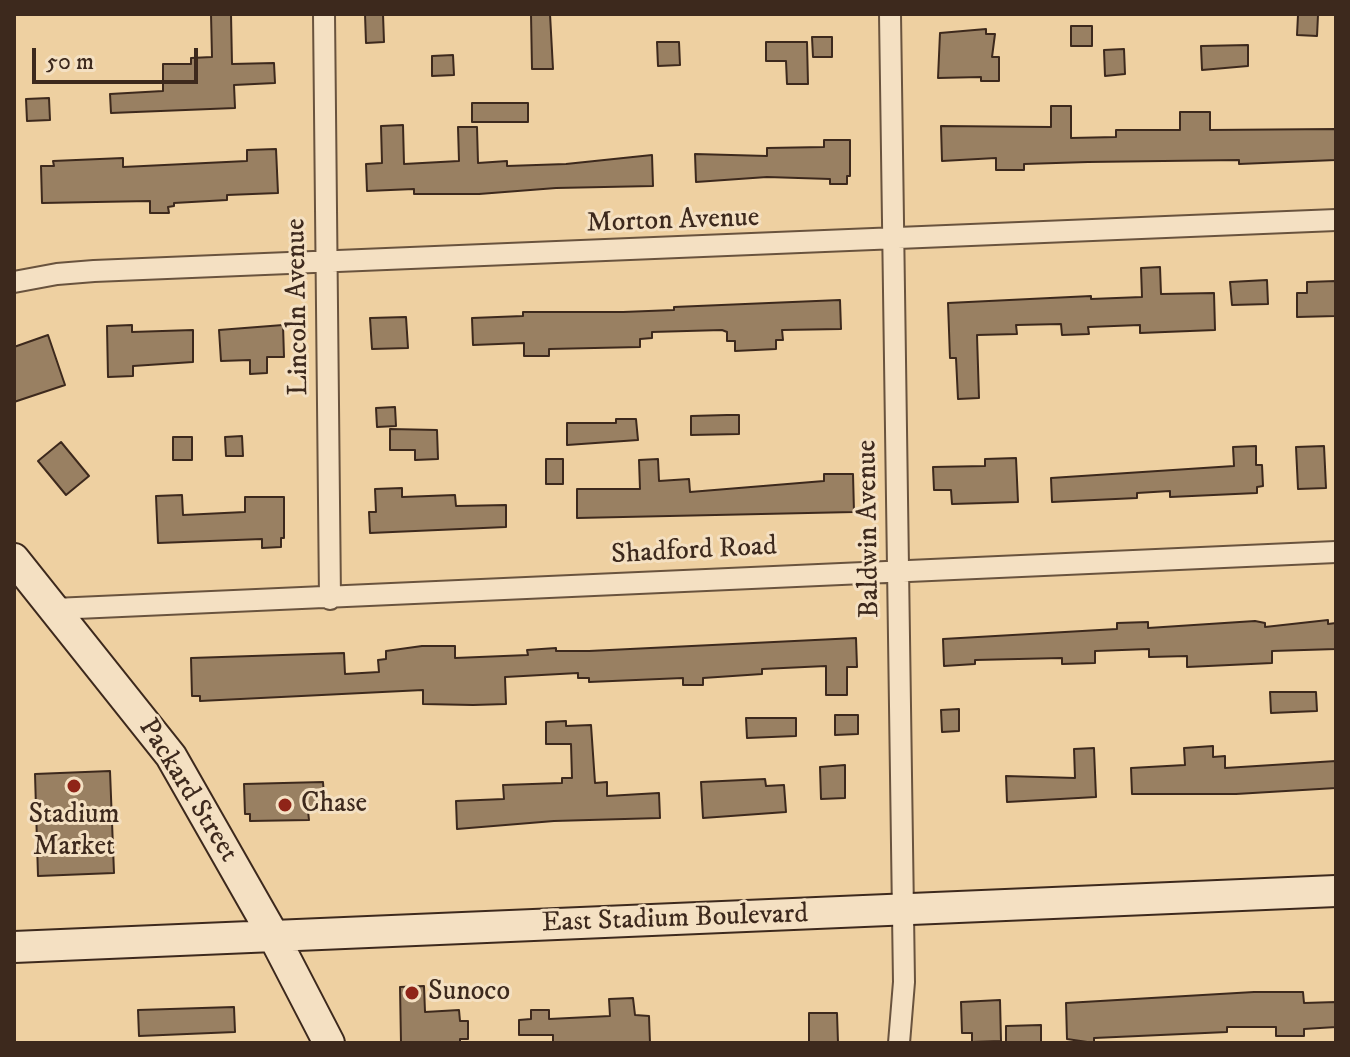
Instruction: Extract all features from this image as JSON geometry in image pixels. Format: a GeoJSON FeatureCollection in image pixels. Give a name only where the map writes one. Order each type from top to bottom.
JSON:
{"type":"FeatureCollection","features":[{"type":"Feature","properties":{"kind":"main road","name":"Packard Street"},"geometry":{"type":"LineString","coordinates":[[14,559],[171,756],[273,935],[329,1043]]}},
{"type":"Feature","properties":{"kind":"main road","name":"East Stadium Boulevard"},"geometry":{"type":"LineString","coordinates":[[14,947],[1336,891]]}},
{"type":"Feature","properties":{"kind":"street","name":"Lincoln Avenue"},"geometry":{"type":"LineString","coordinates":[[324,14],[330,599]]}},
{"type":"Feature","properties":{"kind":"street","name":"Baldwin Avenue"},"geometry":{"type":"LineString","coordinates":[[890,14],[904,982],[899,1043]]}},
{"type":"Feature","properties":{"kind":"street","name":"Morton Avenue"},"geometry":{"type":"LineString","coordinates":[[14,282],[94,271],[327,264],[1336,220]]}},
{"type":"Feature","properties":{"kind":"street","name":"Shadford Road"},"geometry":{"type":"LineString","coordinates":[[54,609],[1336,552]]}},
{"type":"Feature","properties":{"kind":"building"},"geometry":{"type":"Polygon","coordinates":[[[211,14],[231,14],[232,64],[274,63],[275,83],[234,85],[235,108],[111,113],[110,94],[163,91],[163,64],[191,64],[191,58],[212,57],[211,14]]]}},
{"type":"Feature","properties":{"kind":"building"},"geometry":{"type":"Polygon","coordinates":[[[365,14],[383,14],[384,42],[366,43],[365,14]]]}},
{"type":"Feature","properties":{"kind":"building"},"geometry":{"type":"Polygon","coordinates":[[[531,14],[550,14],[553,69],[532,69],[531,14]]]}},
{"type":"Feature","properties":{"kind":"building"},"geometry":{"type":"Polygon","coordinates":[[[1298,15],[1318,15],[1317,36],[1297,35],[1298,15]]]}},
{"type":"Feature","properties":{"kind":"building"},"geometry":{"type":"Polygon","coordinates":[[[1071,26],[1092,26],[1092,46],[1071,46],[1071,26]]]}},
{"type":"Feature","properties":{"kind":"building"},"geometry":{"type":"Polygon","coordinates":[[[986,29],[986,34],[995,34],[992,57],[999,57],[999,81],[981,81],[981,77],[938,78],[940,33],[986,29]]]}},
{"type":"Feature","properties":{"kind":"building"},"geometry":{"type":"Polygon","coordinates":[[[812,37],[832,37],[832,57],[813,57],[812,37]]]}},
{"type":"Feature","properties":{"kind":"building"},"geometry":{"type":"Polygon","coordinates":[[[657,42],[679,42],[680,65],[658,66],[657,42]]]}},
{"type":"Feature","properties":{"kind":"building"},"geometry":{"type":"Polygon","coordinates":[[[766,42],[807,42],[808,84],[787,84],[786,61],[766,61],[766,42]]]}},
{"type":"Feature","properties":{"kind":"building"},"geometry":{"type":"Polygon","coordinates":[[[1248,45],[1248,66],[1202,70],[1201,46],[1248,45]]]}},
{"type":"Feature","properties":{"kind":"building"},"geometry":{"type":"Polygon","coordinates":[[[1124,49],[1125,74],[1105,76],[1104,50],[1124,49]]]}},
{"type":"Feature","properties":{"kind":"building"},"geometry":{"type":"Polygon","coordinates":[[[453,55],[454,75],[432,76],[432,56],[453,55]]]}},
{"type":"Feature","properties":{"kind":"building"},"geometry":{"type":"Polygon","coordinates":[[[49,98],[50,120],[27,121],[26,99],[49,98]]]}},
{"type":"Feature","properties":{"kind":"building"},"geometry":{"type":"Polygon","coordinates":[[[472,103],[528,103],[528,122],[472,122],[472,103]]]}},
{"type":"Feature","properties":{"kind":"building"},"geometry":{"type":"Polygon","coordinates":[[[1051,106],[1071,106],[1071,138],[1116,137],[1116,130],[1180,130],[1180,112],[1210,112],[1210,130],[1336,129],[1336,160],[1239,164],[1239,160],[1024,164],[1024,170],[996,170],[996,158],[942,161],[941,126],[1051,127],[1051,106]]]}},
{"type":"Feature","properties":{"kind":"building"},"geometry":{"type":"Polygon","coordinates":[[[403,125],[404,164],[459,161],[458,127],[477,127],[478,163],[507,161],[507,166],[566,164],[652,155],[653,186],[556,188],[479,194],[414,194],[414,189],[367,191],[366,164],[382,163],[381,126],[403,125]]]}},
{"type":"Feature","properties":{"kind":"building"},"geometry":{"type":"Polygon","coordinates":[[[824,140],[850,140],[850,176],[847,176],[847,184],[830,184],[830,179],[767,177],[696,182],[695,154],[767,156],[767,148],[824,147],[824,140]]]}},
{"type":"Feature","properties":{"kind":"building"},"geometry":{"type":"Polygon","coordinates":[[[276,149],[278,193],[227,195],[227,200],[174,203],[174,206],[168,207],[169,213],[150,213],[150,201],[42,203],[41,166],[54,166],[53,161],[123,158],[123,167],[247,161],[247,150],[276,149]]]}},
{"type":"Feature","properties":{"kind":"building"},"geometry":{"type":"Polygon","coordinates":[[[1160,267],[1161,294],[1214,293],[1215,330],[1140,333],[1140,325],[1088,327],[1089,334],[1062,335],[1061,324],[1016,325],[1017,334],[977,335],[979,398],[958,399],[956,358],[950,358],[948,303],[1091,296],[1091,299],[1142,297],[1141,268],[1160,267]]]}},
{"type":"Feature","properties":{"kind":"building"},"geometry":{"type":"Polygon","coordinates":[[[1267,280],[1268,304],[1232,305],[1230,282],[1267,280]]]}},
{"type":"Feature","properties":{"kind":"building"},"geometry":{"type":"Polygon","coordinates":[[[1336,281],[1336,316],[1297,317],[1297,293],[1307,293],[1307,282],[1336,281]]]}},
{"type":"Feature","properties":{"kind":"building"},"geometry":{"type":"Polygon","coordinates":[[[840,300],[841,329],[782,330],[783,340],[776,340],[776,349],[735,351],[735,341],[727,341],[727,332],[722,330],[652,332],[652,338],[640,339],[640,347],[549,349],[549,356],[524,356],[524,343],[473,345],[472,318],[523,316],[523,312],[623,312],[840,300]]]}},
{"type":"Feature","properties":{"kind":"building"},"geometry":{"type":"Polygon","coordinates":[[[406,317],[408,348],[372,349],[370,318],[406,317]]]}},
{"type":"Feature","properties":{"kind":"building"},"geometry":{"type":"Polygon","coordinates":[[[132,325],[132,332],[193,330],[193,362],[133,366],[133,376],[108,377],[107,326],[132,325]]]}},
{"type":"Feature","properties":{"kind":"building"},"geometry":{"type":"Polygon","coordinates":[[[283,325],[284,357],[267,357],[267,373],[250,374],[250,360],[221,361],[219,330],[283,325]]]}},
{"type":"Feature","properties":{"kind":"building"},"geometry":{"type":"Polygon","coordinates":[[[48,335],[65,385],[14,402],[14,347],[48,335]]]}},
{"type":"Feature","properties":{"kind":"building"},"geometry":{"type":"Polygon","coordinates":[[[395,407],[396,426],[377,427],[376,408],[395,407]]]}},
{"type":"Feature","properties":{"kind":"building"},"geometry":{"type":"Polygon","coordinates":[[[739,415],[739,434],[691,435],[691,416],[739,415]]]}},
{"type":"Feature","properties":{"kind":"building"},"geometry":{"type":"Polygon","coordinates":[[[616,419],[636,419],[638,440],[567,445],[567,423],[616,423],[616,419]]]}},
{"type":"Feature","properties":{"kind":"building"},"geometry":{"type":"Polygon","coordinates":[[[390,429],[437,430],[438,459],[415,460],[415,450],[390,450],[390,429]]]}},
{"type":"Feature","properties":{"kind":"building"},"geometry":{"type":"Polygon","coordinates":[[[242,436],[243,456],[226,456],[225,437],[242,436]]]}},
{"type":"Feature","properties":{"kind":"building"},"geometry":{"type":"Polygon","coordinates":[[[173,437],[192,437],[192,460],[173,460],[173,437]]]}},
{"type":"Feature","properties":{"kind":"building"},"geometry":{"type":"Polygon","coordinates":[[[61,442],[89,476],[66,495],[38,461],[61,442]]]}},
{"type":"Feature","properties":{"kind":"building"},"geometry":{"type":"Polygon","coordinates":[[[1256,446],[1256,465],[1262,465],[1263,486],[1257,487],[1257,493],[1170,497],[1170,491],[1137,493],[1137,498],[1052,502],[1051,478],[1234,466],[1233,447],[1256,446]]]}},
{"type":"Feature","properties":{"kind":"building"},"geometry":{"type":"Polygon","coordinates":[[[1324,446],[1326,488],[1298,489],[1296,447],[1324,446]]]}},
{"type":"Feature","properties":{"kind":"building"},"geometry":{"type":"Polygon","coordinates":[[[1016,458],[1018,502],[952,504],[951,490],[934,490],[933,467],[985,466],[985,459],[1016,458]]]}},
{"type":"Feature","properties":{"kind":"building"},"geometry":{"type":"Polygon","coordinates":[[[546,459],[563,459],[563,484],[546,484],[546,459]]]}},
{"type":"Feature","properties":{"kind":"building"},"geometry":{"type":"Polygon","coordinates":[[[658,459],[659,481],[689,479],[690,492],[824,481],[824,474],[853,474],[854,512],[577,518],[577,489],[640,489],[639,460],[658,459]]]}},
{"type":"Feature","properties":{"kind":"building"},"geometry":{"type":"Polygon","coordinates":[[[402,488],[402,497],[455,495],[456,506],[506,505],[506,527],[370,533],[369,512],[376,512],[375,489],[402,488]]]}},
{"type":"Feature","properties":{"kind":"building"},"geometry":{"type":"Polygon","coordinates":[[[182,495],[183,515],[245,512],[245,497],[284,497],[284,538],[281,538],[281,547],[262,548],[262,539],[158,543],[156,496],[182,495]]]}},
{"type":"Feature","properties":{"kind":"building"},"geometry":{"type":"Polygon","coordinates":[[[1328,620],[1328,624],[1336,623],[1336,649],[1272,651],[1272,663],[1187,667],[1187,656],[1149,657],[1149,649],[1095,651],[1095,663],[1062,664],[1062,658],[975,660],[975,664],[944,666],[943,639],[1117,629],[1117,623],[1148,622],[1148,628],[1255,621],[1265,623],[1265,627],[1328,620]]]}},
{"type":"Feature","properties":{"kind":"building"},"geometry":{"type":"Polygon","coordinates":[[[856,638],[857,667],[847,667],[847,695],[826,695],[826,666],[762,669],[762,674],[703,678],[703,685],[683,685],[683,678],[589,682],[589,678],[578,678],[578,673],[505,677],[506,704],[423,704],[423,690],[200,701],[200,696],[192,696],[191,658],[344,653],[345,674],[379,672],[378,660],[386,659],[386,651],[422,646],[455,646],[455,658],[528,655],[527,650],[556,648],[556,651],[589,651],[856,638]]]}},
{"type":"Feature","properties":{"kind":"building"},"geometry":{"type":"Polygon","coordinates":[[[1270,692],[1316,692],[1317,711],[1271,713],[1270,692]]]}},
{"type":"Feature","properties":{"kind":"building"},"geometry":{"type":"Polygon","coordinates":[[[959,709],[959,731],[942,732],[941,710],[959,709]]]}},
{"type":"Feature","properties":{"kind":"building"},"geometry":{"type":"Polygon","coordinates":[[[835,715],[858,715],[858,734],[835,735],[835,715]]]}},
{"type":"Feature","properties":{"kind":"building"},"geometry":{"type":"Polygon","coordinates":[[[746,718],[796,718],[796,736],[747,738],[746,718]]]}},
{"type":"Feature","properties":{"kind":"building"},"geometry":{"type":"Polygon","coordinates":[[[566,721],[566,726],[591,725],[595,783],[607,782],[607,796],[659,793],[660,818],[554,821],[457,829],[456,801],[504,799],[503,785],[562,783],[562,778],[572,778],[571,744],[546,744],[546,722],[566,721]]]}},
{"type":"Feature","properties":{"kind":"building"},"geometry":{"type":"Polygon","coordinates":[[[1213,746],[1213,757],[1225,756],[1225,768],[1336,761],[1336,788],[1236,794],[1132,794],[1131,768],[1185,765],[1184,748],[1213,746]]]}},
{"type":"Feature","properties":{"kind":"building"},"geometry":{"type":"Polygon","coordinates":[[[1094,748],[1096,797],[1007,802],[1006,776],[1075,778],[1074,749],[1094,748]]]}},
{"type":"Feature","properties":{"kind":"building"},"geometry":{"type":"Polygon","coordinates":[[[845,765],[845,798],[821,799],[820,767],[845,765]]]}},
{"type":"Feature","properties":{"kind":"building"},"geometry":{"type":"Polygon","coordinates":[[[110,771],[114,873],[38,876],[35,774],[110,771]]]}},
{"type":"Feature","properties":{"kind":"building"},"geometry":{"type":"Polygon","coordinates":[[[765,779],[766,786],[784,785],[786,812],[703,818],[701,782],[765,779]]]}},
{"type":"Feature","properties":{"kind":"building","name":"Chase"},"geometry":{"type":"Polygon","coordinates":[[[323,782],[325,811],[308,811],[309,820],[250,821],[250,814],[245,814],[244,784],[323,782]]]}},
{"type":"Feature","properties":{"kind":"building"},"geometry":{"type":"Polygon","coordinates":[[[424,986],[425,1012],[459,1010],[460,1021],[468,1021],[468,1039],[460,1039],[460,1043],[401,1043],[400,987],[424,986]]]}},
{"type":"Feature","properties":{"kind":"building"},"geometry":{"type":"Polygon","coordinates":[[[1303,992],[1304,1003],[1336,1002],[1336,1027],[1304,1029],[1304,1036],[1276,1036],[1276,1027],[1227,1027],[1227,1032],[1094,1038],[1094,1043],[1067,1039],[1066,1003],[1303,992]]]}},
{"type":"Feature","properties":{"kind":"building"},"geometry":{"type":"Polygon","coordinates":[[[633,998],[635,1015],[649,1016],[650,1043],[553,1043],[553,1035],[519,1035],[519,1020],[531,1019],[531,1010],[549,1010],[549,1019],[610,1016],[609,999],[633,998]]]}},
{"type":"Feature","properties":{"kind":"building"},"geometry":{"type":"Polygon","coordinates":[[[1000,1000],[1001,1041],[972,1042],[972,1033],[962,1033],[961,1002],[1000,1000]]]}},
{"type":"Feature","properties":{"kind":"building"},"geometry":{"type":"Polygon","coordinates":[[[234,1007],[235,1032],[139,1036],[138,1010],[234,1007]]]}},
{"type":"Feature","properties":{"kind":"building"},"geometry":{"type":"Polygon","coordinates":[[[809,1013],[837,1013],[838,1043],[809,1043],[809,1013]]]}},
{"type":"Feature","properties":{"kind":"building"},"geometry":{"type":"Polygon","coordinates":[[[1041,1025],[1041,1043],[1006,1043],[1006,1026],[1041,1025]]]}},
{"type":"Feature","properties":{"kind":"place","name":"Stadium Market"},"geometry":{"type":"Point","coordinates":[74,786]}},
{"type":"Feature","properties":{"kind":"place","name":"Chase"},"geometry":{"type":"Point","coordinates":[285,805]}},
{"type":"Feature","properties":{"kind":"place","name":"Sunoco"},"geometry":{"type":"Point","coordinates":[412,993]}}]}
